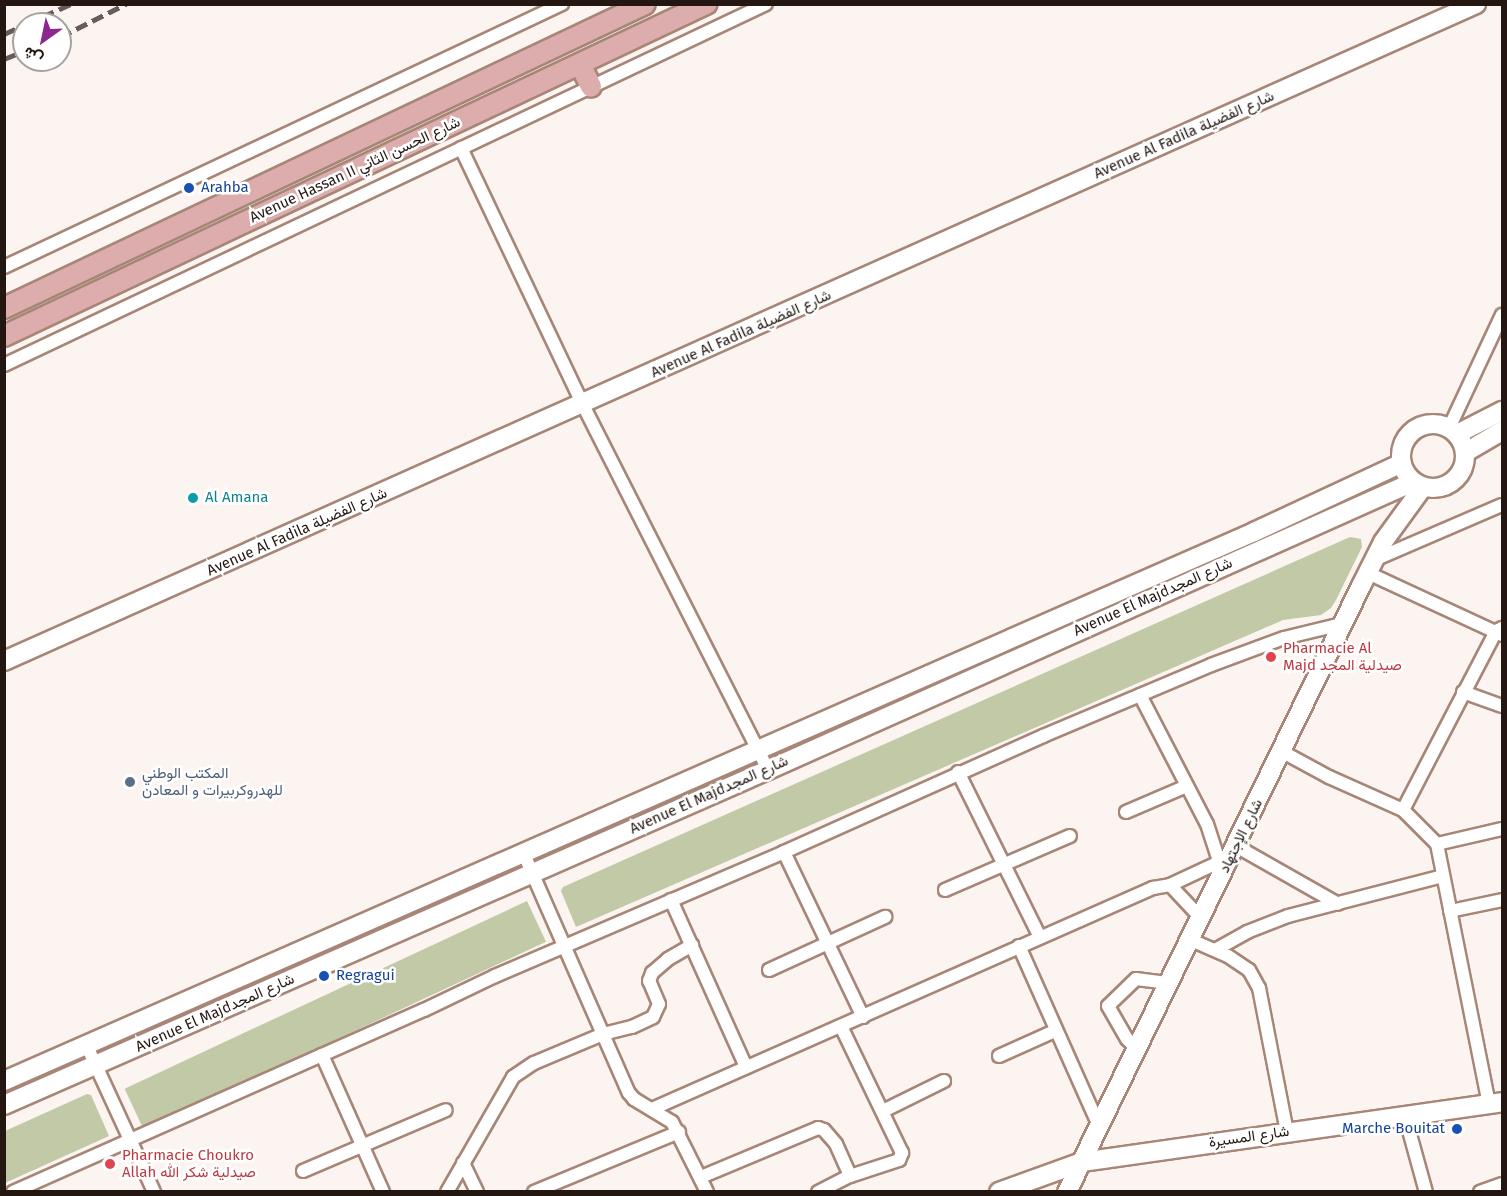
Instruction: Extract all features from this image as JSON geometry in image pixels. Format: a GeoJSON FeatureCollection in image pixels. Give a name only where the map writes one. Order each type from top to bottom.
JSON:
{"type":"FeatureCollection","features":[{"type":"Feature","properties":{"kind":"main road","name":"Avenue Hassan II شارع الحسن الثاني"},"geometry":{"type":"LineString","coordinates":[[4,308],[645,4]]}},
{"type":"Feature","properties":{"kind":"main road","name":"Avenue Hassan II شارع الحسن الثاني"},"geometry":{"type":"LineString","coordinates":[[4,336],[706,4]]}},
{"type":"Feature","properties":{"kind":"main road","name":"Avenue Al Fadila شارع الفضيلة"},"geometry":{"type":"LineString","coordinates":[[4,662],[1476,4]]}},
{"type":"Feature","properties":{"kind":"main road"},"geometry":{"type":"LineString","coordinates":[[580,64],[591,87]]}},
{"type":"Feature","properties":{"kind":"main road"},"geometry":{"type":"LineString","coordinates":[[1453,431],[1503,411]]}},
{"type":"Feature","properties":{"kind":"main road"},"geometry":{"type":"LineString","coordinates":[[1437,424],[1453,431],[1466,452],[1461,473],[1454,481],[1434,488],[1418,484],[1402,464],[1401,451],[1406,440],[1414,430],[1425,425],[1437,424]]}},
{"type":"Feature","properties":{"kind":"main road"},"geometry":{"type":"LineString","coordinates":[[1466,452],[1503,430]]}},
{"type":"Feature","properties":{"kind":"main road","name":"Avenue El Majdشارع المجد"},"geometry":{"type":"LineString","coordinates":[[4,1081],[1254,532],[1402,464]]}},
{"type":"Feature","properties":{"kind":"main road","name":"Avenue El Majdشارع المجد"},"geometry":{"type":"LineString","coordinates":[[4,1105],[1418,484]]}},
{"type":"Feature","properties":{"kind":"main road","name":"شارع الإجتهاد"},"geometry":{"type":"LineString","coordinates":[[1067,1191],[1191,940],[1223,863],[1236,846],[1383,542],[1418,484]]}},
{"type":"Feature","properties":{"kind":"main road"},"geometry":{"type":"LineString","coordinates":[[643,800],[653,820]]}},
{"type":"Feature","properties":{"kind":"main road","name":"شارع المسيرة"},"geometry":{"type":"LineString","coordinates":[[999,1191],[1082,1162],[1496,1103]]}},
{"type":"Feature","properties":{"kind":"street"},"geometry":{"type":"LineString","coordinates":[[4,267],[562,4]]}},
{"type":"Feature","properties":{"kind":"street"},"geometry":{"type":"LineString","coordinates":[[4,364],[766,4]]}},
{"type":"Feature","properties":{"kind":"street"},"geometry":{"type":"LineString","coordinates":[[461,148],[583,405],[768,770]]}},
{"type":"Feature","properties":{"kind":"street"},"geometry":{"type":"LineString","coordinates":[[1453,431],[1503,315]]}},
{"type":"Feature","properties":{"kind":"street"},"geometry":{"type":"LineString","coordinates":[[1371,566],[1503,505]]}},
{"type":"Feature","properties":{"kind":"street"},"geometry":{"type":"LineString","coordinates":[[1371,566],[1500,631],[1463,692],[1403,810]]}},
{"type":"Feature","properties":{"kind":"street"},"geometry":{"type":"LineString","coordinates":[[13,1191],[28,1188],[130,1139],[784,852],[958,772],[1140,695],[1284,638],[1342,624]]}},
{"type":"Feature","properties":{"kind":"street"},"geometry":{"type":"LineString","coordinates":[[1463,692],[1503,706]]}},
{"type":"Feature","properties":{"kind":"street"},"geometry":{"type":"LineString","coordinates":[[652,1109],[1153,888],[1170,885],[1223,863],[1207,825],[1140,695]]}},
{"type":"Feature","properties":{"kind":"street"},"geometry":{"type":"LineString","coordinates":[[1281,751],[1329,777],[1403,810],[1437,844],[1450,911],[1496,1103]]}},
{"type":"Feature","properties":{"kind":"street"},"geometry":{"type":"LineString","coordinates":[[958,772],[1040,937]]}},
{"type":"Feature","properties":{"kind":"street"},"geometry":{"type":"LineString","coordinates":[[1126,812],[1187,786]]}},
{"type":"Feature","properties":{"kind":"street"},"geometry":{"type":"LineString","coordinates":[[1437,844],[1503,829]]}},
{"type":"Feature","properties":{"kind":"street"},"geometry":{"type":"LineString","coordinates":[[945,890],[1070,836]]}},
{"type":"Feature","properties":{"kind":"street"},"geometry":{"type":"LineString","coordinates":[[1236,846],[1338,904]]}},
{"type":"Feature","properties":{"kind":"street"},"geometry":{"type":"LineString","coordinates":[[524,852],[567,946],[629,1093],[634,1099],[672,1122],[707,1191]]}},
{"type":"Feature","properties":{"kind":"street"},"geometry":{"type":"LineString","coordinates":[[784,852],[863,1017]]}},
{"type":"Feature","properties":{"kind":"street"},"geometry":{"type":"LineString","coordinates":[[1215,951],[1247,932],[1288,916],[1443,876]]}},
{"type":"Feature","properties":{"kind":"street"},"geometry":{"type":"LineString","coordinates":[[1170,885],[1201,918]]}},
{"type":"Feature","properties":{"kind":"street"},"geometry":{"type":"LineString","coordinates":[[671,900],[746,1067]]}},
{"type":"Feature","properties":{"kind":"street"},"geometry":{"type":"LineString","coordinates":[[1450,911],[1503,900]]}},
{"type":"Feature","properties":{"kind":"street"},"geometry":{"type":"LineString","coordinates":[[769,970],[885,917]]}},
{"type":"Feature","properties":{"kind":"street"},"geometry":{"type":"LineString","coordinates":[[1191,940],[1249,970],[1259,988],[1287,1132]]}},
{"type":"Feature","properties":{"kind":"street"},"geometry":{"type":"LineString","coordinates":[[447,1191],[513,1077],[534,1063],[603,1034],[633,1028],[653,1017],[659,1004],[649,981],[652,973],[668,958],[692,945]]}},
{"type":"Feature","properties":{"kind":"street"},"geometry":{"type":"LineString","coordinates":[[1019,946],[1099,1126]]}},
{"type":"Feature","properties":{"kind":"street"},"geometry":{"type":"LineString","coordinates":[[1137,1049],[1127,1039],[1108,1006],[1136,978],[1170,983]]}},
{"type":"Feature","properties":{"kind":"street"},"geometry":{"type":"LineString","coordinates":[[818,1191],[850,1176],[899,1160],[901,1157],[901,1148],[841,1026]]}},
{"type":"Feature","properties":{"kind":"street"},"geometry":{"type":"LineString","coordinates":[[999,1056],[1055,1031]]}},
{"type":"Feature","properties":{"kind":"street"},"geometry":{"type":"LineString","coordinates":[[86,1044],[154,1191]]}},
{"type":"Feature","properties":{"kind":"street"},"geometry":{"type":"LineString","coordinates":[[322,1054],[382,1191]]}},
{"type":"Feature","properties":{"kind":"street"},"geometry":{"type":"LineString","coordinates":[[883,1111],[944,1081]]}},
{"type":"Feature","properties":{"kind":"street"},"geometry":{"type":"LineString","coordinates":[[303,1171],[446,1110]]}},
{"type":"Feature","properties":{"kind":"street"},"geometry":{"type":"LineString","coordinates":[[1405,1116],[1426,1191]]}},
{"type":"Feature","properties":{"kind":"street"},"geometry":{"type":"LineString","coordinates":[[701,1177],[818,1128],[824,1130],[836,1144],[850,1176]]}},
{"type":"Feature","properties":{"kind":"street"},"geometry":{"type":"LineString","coordinates":[[534,1191],[679,1132]]}},
{"type":"Feature","properties":{"kind":"street"},"geometry":{"type":"LineString","coordinates":[[463,1163],[477,1191]]}},
{"type":"Feature","properties":{"kind":"street"},"geometry":{"type":"LineString","coordinates":[[1480,1191],[1503,1185]]}},
{"type":"Feature","properties":{"kind":"green space"},"geometry":{"type":"Polygon","coordinates":[[[1350,537],[1361,539],[1362,547],[1336,600],[1331,608],[1321,615],[1283,620],[576,927],[561,891],[563,887],[1350,537]]]}},
{"type":"Feature","properties":{"kind":"green space"},"geometry":{"type":"Polygon","coordinates":[[[527,901],[546,942],[144,1129],[125,1089],[527,901]]]}},
{"type":"Feature","properties":{"kind":"green space"},"geometry":{"type":"Polygon","coordinates":[[[87,1094],[91,1095],[109,1136],[5,1183],[5,1131],[87,1094]]]}},
{"type":"Feature","properties":{"kind":"railway"},"geometry":{"type":"LineString","coordinates":[[53,12],[71,4]]}},
{"type":"Feature","properties":{"kind":"railway"},"geometry":{"type":"LineString","coordinates":[[72,31],[126,4]]}},
{"type":"Feature","properties":{"kind":"railway"},"geometry":{"type":"LineString","coordinates":[[4,34],[12,30]]}},
{"type":"Feature","properties":{"kind":"railway"},"geometry":{"type":"LineString","coordinates":[[4,59],[12,56]]}},
{"type":"Feature","properties":{"kind":"place","name":"Arahba"},"geometry":{"type":"Point","coordinates":[189,188]}},
{"type":"Feature","properties":{"kind":"place","name":"Al Amana"},"geometry":{"type":"Point","coordinates":[193,498]}},
{"type":"Feature","properties":{"kind":"place","name":"Pharmacie Al Majd صيدلية المجد"},"geometry":{"type":"Point","coordinates":[1271,657]}},
{"type":"Feature","properties":{"kind":"place","name":"المكتب الوطني للهدروكربيرات و المعادن"},"geometry":{"type":"Point","coordinates":[130,782]}},
{"type":"Feature","properties":{"kind":"place","name":"Regragui"},"geometry":{"type":"Point","coordinates":[324,976]}},
{"type":"Feature","properties":{"kind":"place","name":"Marche Bouitat"},"geometry":{"type":"Point","coordinates":[1457,1129]}},
{"type":"Feature","properties":{"kind":"place","name":"Pharmacie Choukro Allah صيدلية شكر الله"},"geometry":{"type":"Point","coordinates":[110,1164]}}]}
